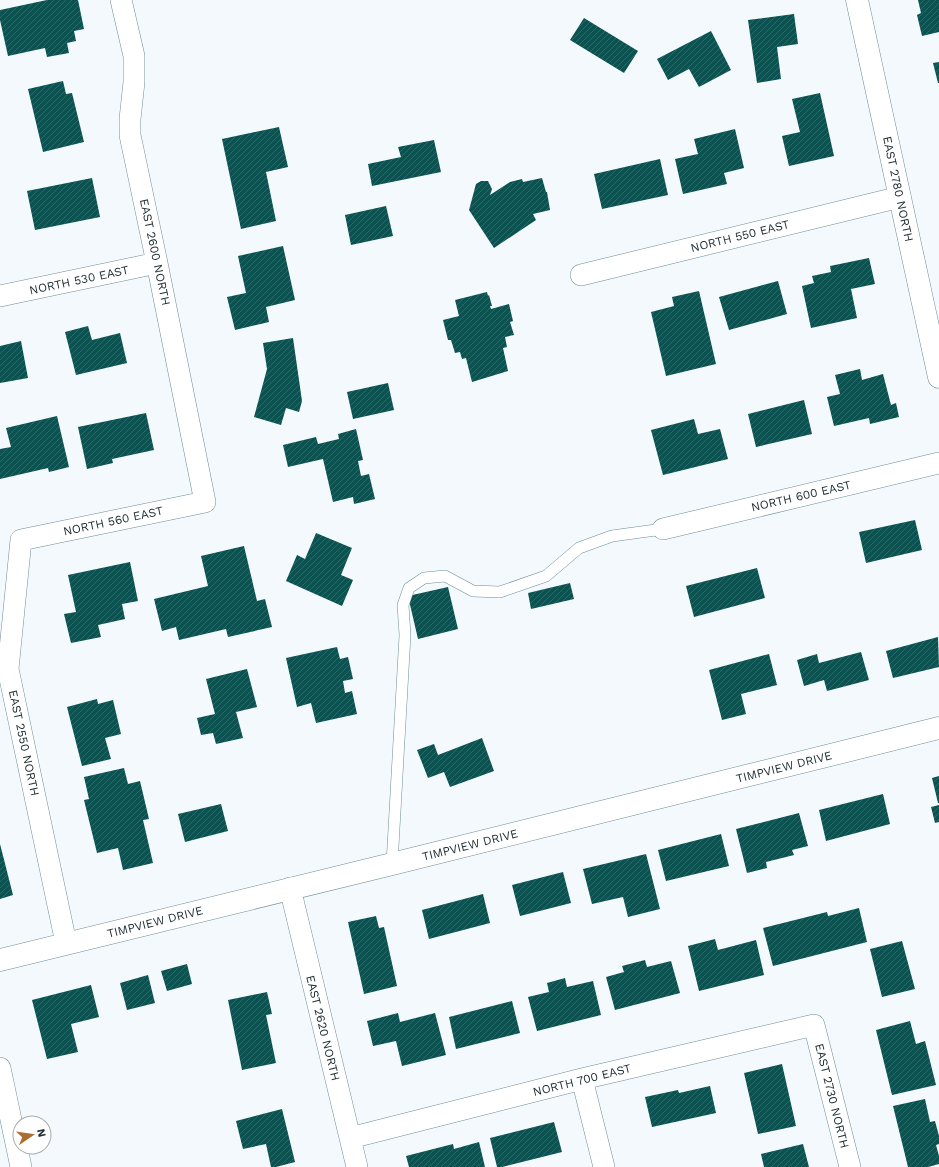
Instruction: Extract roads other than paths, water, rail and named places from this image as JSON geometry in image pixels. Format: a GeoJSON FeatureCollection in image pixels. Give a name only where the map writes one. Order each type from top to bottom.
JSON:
{"type":"FeatureCollection","features":[{"type":"Feature","properties":{"kind":"street","name":"EAST 2600 NORTH"},"geometry":{"type":"LineString","coordinates":[[121,0],[134,56],[134,82],[130,118],[130,135],[206,502]]}},
{"type":"Feature","properties":{"kind":"street","name":"EAST 2780 NORTH"},"geometry":{"type":"LineString","coordinates":[[857,0],[939,377]]}},
{"type":"Feature","properties":{"kind":"street","name":"NORTH 550 EAST"},"geometry":{"type":"LineString","coordinates":[[581,275],[900,197]]}},
{"type":"Feature","properties":{"kind":"street","name":"NORTH 530 EAST"},"geometry":{"type":"LineString","coordinates":[[0,296],[157,263]]}},
{"type":"Feature","properties":{"kind":"street","name":"NORTH 600 EAST"},"geometry":{"type":"LineString","coordinates":[[663,529],[939,463]]}},
{"type":"Feature","properties":{"kind":"street","name":"NORTH 560 EAST"},"geometry":{"type":"LineString","coordinates":[[21,540],[206,502]]}},
{"type":"Feature","properties":{"kind":"street","name":"EAST 2550 NORTH"},"geometry":{"type":"LineString","coordinates":[[21,540],[8,670],[66,943]]}},
{"type":"Feature","properties":{"kind":"street","name":"TIMPVIEW DRIVE"},"geometry":{"type":"LineString","coordinates":[[0,960],[939,728]]}},
{"type":"Feature","properties":{"kind":"street","name":"EAST 2620 NORTH"},"geometry":{"type":"LineString","coordinates":[[290,888],[357,1167]]}},
{"type":"Feature","properties":{"kind":"street","name":"NORTH 700 EAST"},"geometry":{"type":"LineString","coordinates":[[350,1138],[582,1079],[814,1025]]}},
{"type":"Feature","properties":{"kind":"street","name":"EAST 2730 NORTH"},"geometry":{"type":"LineString","coordinates":[[814,1025],[850,1167]]}},
{"type":"Feature","properties":{"kind":"street"},"geometry":{"type":"LineString","coordinates":[[0,1068],[21,1167]]}},
{"type":"Feature","properties":{"kind":"street"},"geometry":{"type":"LineString","coordinates":[[582,1079],[604,1167]]}},
{"type":"Feature","properties":{"kind":"lane"},"geometry":{"type":"LineString","coordinates":[[392,864],[405,636],[402,604],[408,588],[424,578],[445,576],[473,592],[500,592],[546,576],[579,548],[612,536],[663,529]]}}]}
